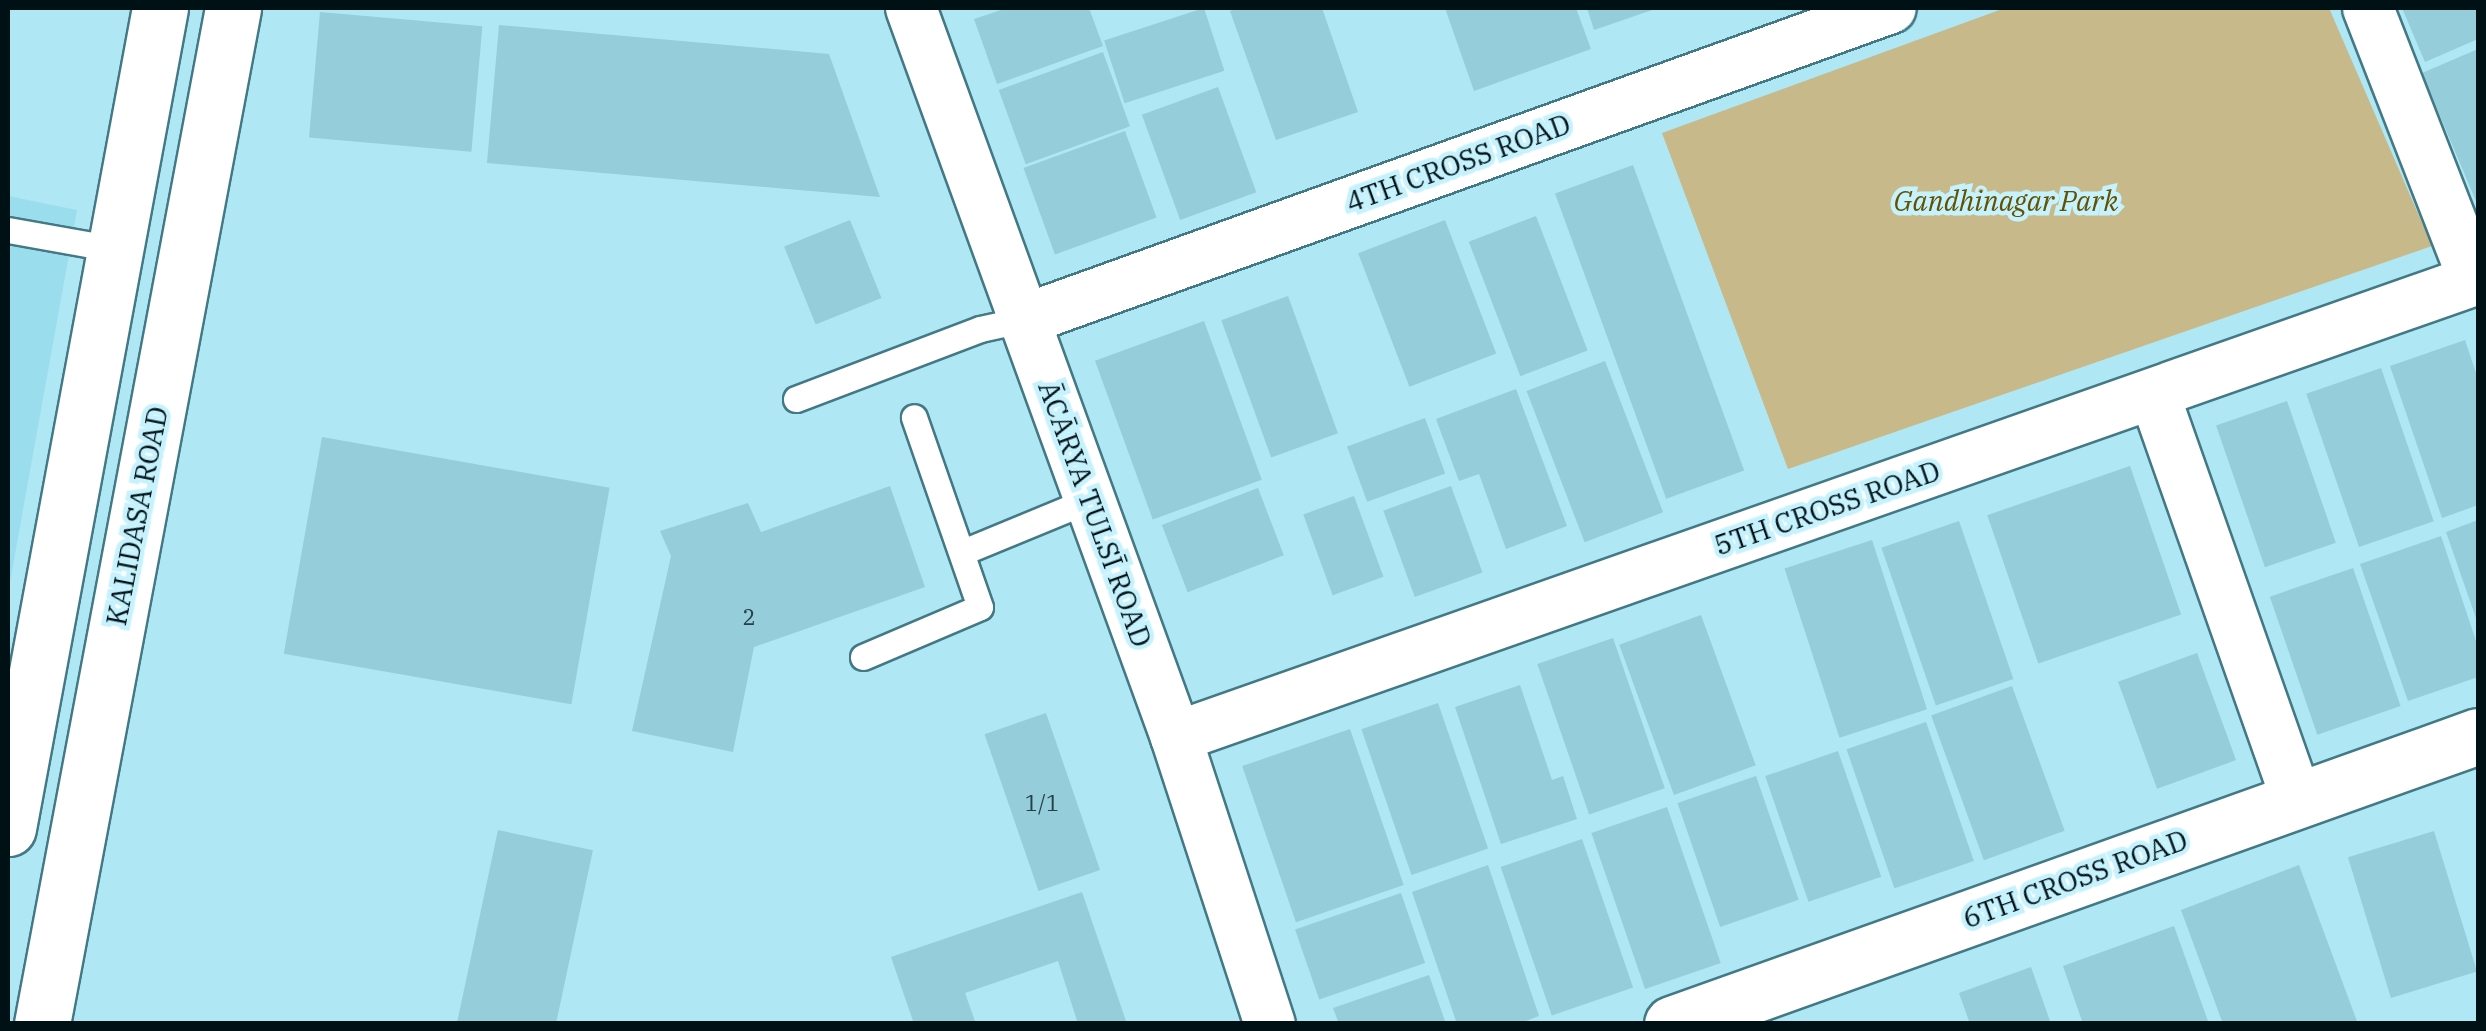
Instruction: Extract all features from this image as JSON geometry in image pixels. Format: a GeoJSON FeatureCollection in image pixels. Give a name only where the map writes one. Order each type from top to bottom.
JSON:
{"type":"FeatureCollection","features":[{"type":"Feature","properties":{"kind":"street"},"geometry":{"type":"LineString","coordinates":[[8,828],[160,8]]}},
{"type":"Feature","properties":{"kind":"street","name":"KALIDASA ROAD"},"geometry":{"type":"LineString","coordinates":[[42,1024],[232,8]]}},
{"type":"Feature","properties":{"kind":"street","name":"ĀCĀRYA TULSĪ ROAD"},"geometry":{"type":"LineString","coordinates":[[911,8],[1176,738],[1270,1024]]}},
{"type":"Feature","properties":{"kind":"street","name":"4TH CROSS ROAD"},"geometry":{"type":"LineString","coordinates":[[1026,319],[1892,8]]}},
{"type":"Feature","properties":{"kind":"street"},"geometry":{"type":"LineString","coordinates":[[2368,8],[2476,280]]}},
{"type":"Feature","properties":{"kind":"street","name":"5TH CROSS ROAD"},"geometry":{"type":"LineString","coordinates":[[1176,738],[2476,280]]}},
{"type":"Feature","properties":{"kind":"street"},"geometry":{"type":"LineString","coordinates":[[104,305],[174,317]]}},
{"type":"Feature","properties":{"kind":"street"},"geometry":{"type":"LineString","coordinates":[[2154,394],[2298,799]]}},
{"type":"Feature","properties":{"kind":"street","name":"6TH CROSS ROAD"},"geometry":{"type":"LineString","coordinates":[[1672,1024],[2478,736]]}},
{"type":"Feature","properties":{"kind":"lane"},"geometry":{"type":"LineString","coordinates":[[8,230],[115,249]]}},
{"type":"Feature","properties":{"kind":"lane"},"geometry":{"type":"LineString","coordinates":[[796,399],[980,329],[1026,319]]}},
{"type":"Feature","properties":{"kind":"lane"},"geometry":{"type":"LineString","coordinates":[[864,657],[980,607],[914,417]]}},
{"type":"Feature","properties":{"kind":"lane"},"geometry":{"type":"LineString","coordinates":[[962,552],[1089,500]]}},
{"type":"Feature","properties":{"kind":"shaded area"},"geometry":{"type":"Polygon","coordinates":[[[8,196],[77,210],[8,593],[8,196]]]}},
{"type":"Feature","properties":{"kind":"green space","name":"Gandhinagar Park"},"geometry":{"type":"Polygon","coordinates":[[[2005,8],[2329,8],[2432,246],[1788,469],[1662,133],[2005,8]]]}},
{"type":"Feature","properties":{"kind":"building"},"geometry":{"type":"Polygon","coordinates":[[[1007,8],[1089,8],[1103,46],[997,84],[974,19],[1007,8]]]}},
{"type":"Feature","properties":{"kind":"building"},"geometry":{"type":"Polygon","coordinates":[[[1204,8],[1224,71],[1125,103],[1104,40],[1204,8]]]}},
{"type":"Feature","properties":{"kind":"building"},"geometry":{"type":"Polygon","coordinates":[[[1322,8],[1358,112],[1276,140],[1230,11],[1322,8]]]}},
{"type":"Feature","properties":{"kind":"building"},"geometry":{"type":"Polygon","coordinates":[[[1445,8],[1576,8],[1591,49],[1474,91],[1445,8]]]}},
{"type":"Feature","properties":{"kind":"building"},"geometry":{"type":"Polygon","coordinates":[[[1587,8],[1658,8],[1594,30],[1587,8]]]}},
{"type":"Feature","properties":{"kind":"building"},"geometry":{"type":"Polygon","coordinates":[[[2402,8],[2478,8],[2478,39],[2425,62],[2402,8]]]}},
{"type":"Feature","properties":{"kind":"building"},"geometry":{"type":"Polygon","coordinates":[[[320,12],[482,26],[471,152],[309,138],[320,12]]]}},
{"type":"Feature","properties":{"kind":"building"},"geometry":{"type":"Polygon","coordinates":[[[499,25],[829,54],[880,197],[487,163],[499,25]]]}},
{"type":"Feature","properties":{"kind":"building"},"geometry":{"type":"Polygon","coordinates":[[[2478,49],[2478,206],[2422,73],[2478,49]]]}},
{"type":"Feature","properties":{"kind":"building"},"geometry":{"type":"Polygon","coordinates":[[[1103,52],[1130,126],[1026,164],[999,90],[1103,52]]]}},
{"type":"Feature","properties":{"kind":"building"},"geometry":{"type":"Polygon","coordinates":[[[1218,87],[1256,192],[1180,220],[1142,115],[1218,87]]]}},
{"type":"Feature","properties":{"kind":"building"},"geometry":{"type":"Polygon","coordinates":[[[1125,131],[1156,217],[1055,254],[1024,168],[1125,131]]]}},
{"type":"Feature","properties":{"kind":"building"},"geometry":{"type":"Polygon","coordinates":[[[1633,165],[1744,470],[1666,499],[1555,193],[1633,165]]]}},
{"type":"Feature","properties":{"kind":"building"},"geometry":{"type":"Polygon","coordinates":[[[1536,216],[1588,350],[1520,376],[1469,242],[1536,216]]]}},
{"type":"Feature","properties":{"kind":"building"},"geometry":{"type":"Polygon","coordinates":[[[850,220],[881,298],[816,324],[784,247],[850,220]]]}},
{"type":"Feature","properties":{"kind":"building"},"geometry":{"type":"Polygon","coordinates":[[[1445,220],[1496,354],[1409,387],[1358,253],[1445,220]]]}},
{"type":"Feature","properties":{"kind":"building"},"geometry":{"type":"Polygon","coordinates":[[[1288,296],[1338,433],[1271,457],[1221,320],[1288,296]]]}},
{"type":"Feature","properties":{"kind":"building"},"geometry":{"type":"Polygon","coordinates":[[[1204,321],[1262,480],[1153,519],[1095,361],[1204,321]]]}},
{"type":"Feature","properties":{"kind":"building"},"geometry":{"type":"Polygon","coordinates":[[[2465,340],[2478,379],[2478,505],[2442,518],[2390,366],[2465,340]]]}},
{"type":"Feature","properties":{"kind":"building"},"geometry":{"type":"Polygon","coordinates":[[[1605,361],[1663,512],[1585,542],[1527,391],[1605,361]]]}},
{"type":"Feature","properties":{"kind":"building"},"geometry":{"type":"Polygon","coordinates":[[[2381,368],[2434,521],[2359,547],[2306,394],[2381,368]]]}},
{"type":"Feature","properties":{"kind":"building"},"geometry":{"type":"Polygon","coordinates":[[[1516,389],[1567,526],[1506,549],[1479,474],[1459,481],[1436,419],[1516,389]]]}},
{"type":"Feature","properties":{"kind":"building"},"geometry":{"type":"Polygon","coordinates":[[[2287,401],[2336,543],[2265,567],[2216,425],[2287,401]]]}},
{"type":"Feature","properties":{"kind":"building"},"geometry":{"type":"Polygon","coordinates":[[[1425,418],[1445,473],[1367,502],[1347,446],[1425,418]]]}},
{"type":"Feature","properties":{"kind":"building"},"geometry":{"type":"Polygon","coordinates":[[[322,437],[610,488],[571,704],[284,654],[322,437]]]}},
{"type":"Feature","properties":{"kind":"building"},"geometry":{"type":"Polygon","coordinates":[[[2130,466],[2181,614],[2038,664],[1987,515],[2130,466]]]}},
{"type":"Feature","properties":{"kind":"building"},"geometry":{"type":"Polygon","coordinates":[[[890,486],[925,587],[754,647],[733,752],[632,731],[671,556],[660,531],[748,503],[761,532],[890,486]]]}},
{"type":"Feature","properties":{"kind":"building"},"geometry":{"type":"Polygon","coordinates":[[[1451,486],[1482,572],[1415,597],[1383,511],[1451,486]]]}},
{"type":"Feature","properties":{"kind":"building"},"geometry":{"type":"Polygon","coordinates":[[[1258,488],[1284,555],[1188,592],[1162,525],[1258,488]]]}},
{"type":"Feature","properties":{"kind":"building"},"geometry":{"type":"Polygon","coordinates":[[[1354,496],[1383,577],[1333,595],[1303,514],[1354,496]]]}},
{"type":"Feature","properties":{"kind":"building"},"geometry":{"type":"Polygon","coordinates":[[[2478,520],[2478,624],[2446,532],[2478,520]]]}},
{"type":"Feature","properties":{"kind":"building"},"geometry":{"type":"Polygon","coordinates":[[[1959,521],[2013,679],[1936,706],[1881,548],[1959,521]]]}},
{"type":"Feature","properties":{"kind":"building"},"geometry":{"type":"Polygon","coordinates":[[[2441,536],[2478,647],[2478,677],[2408,701],[2360,564],[2441,536]]]}},
{"type":"Feature","properties":{"kind":"building"},"geometry":{"type":"Polygon","coordinates":[[[1872,540],[1927,709],[1840,738],[1785,568],[1872,540]]]}},
{"type":"Feature","properties":{"kind":"building"},"geometry":{"type":"Polygon","coordinates":[[[2353,568],[2401,706],[2317,735],[2270,597],[2353,568]]]}},
{"type":"Feature","properties":{"kind":"building"},"geometry":{"type":"Polygon","coordinates":[[[1701,615],[1756,765],[1674,795],[1619,645],[1701,615]]]}},
{"type":"Feature","properties":{"kind":"building"},"geometry":{"type":"Polygon","coordinates":[[[1613,638],[1665,788],[1589,814],[1537,664],[1613,638]]]}},
{"type":"Feature","properties":{"kind":"building"},"geometry":{"type":"Polygon","coordinates":[[[2197,653],[2236,760],[2157,789],[2118,682],[2197,653]]]}},
{"type":"Feature","properties":{"kind":"building"},"geometry":{"type":"Polygon","coordinates":[[[1520,685],[1552,780],[1563,776],[1577,819],[1501,844],[1455,707],[1520,685]]]}},
{"type":"Feature","properties":{"kind":"building"},"geometry":{"type":"Polygon","coordinates":[[[2012,686],[2065,831],[1984,860],[1931,715],[2012,686]]]}},
{"type":"Feature","properties":{"kind":"building"},"geometry":{"type":"Polygon","coordinates":[[[1438,703],[1488,849],[1412,875],[1361,729],[1438,703]]]}},
{"type":"Feature","properties":{"kind":"building"},"geometry":{"type":"Polygon","coordinates":[[[1046,713],[1100,870],[1039,891],[985,734],[1046,713]]]}},
{"type":"Feature","properties":{"kind":"building"},"geometry":{"type":"Polygon","coordinates":[[[1926,722],[1974,861],[1894,888],[1847,749],[1926,722]]]}},
{"type":"Feature","properties":{"kind":"building"},"geometry":{"type":"Polygon","coordinates":[[[1350,729],[1404,885],[1296,922],[1242,766],[1350,729]]]}},
{"type":"Feature","properties":{"kind":"building"},"geometry":{"type":"Polygon","coordinates":[[[1838,751],[1881,877],[1808,902],[1765,776],[1838,751]]]}},
{"type":"Feature","properties":{"kind":"building"},"geometry":{"type":"Polygon","coordinates":[[[1756,776],[1799,900],[1720,927],[1678,803],[1756,776]]]}},
{"type":"Feature","properties":{"kind":"building"},"geometry":{"type":"Polygon","coordinates":[[[1667,807],[1721,963],[1645,989],[1591,833],[1667,807]]]}},
{"type":"Feature","properties":{"kind":"building"},"geometry":{"type":"Polygon","coordinates":[[[498,830],[593,850],[556,1024],[457,1024],[498,830]]]}},
{"type":"Feature","properties":{"kind":"building"},"geometry":{"type":"Polygon","coordinates":[[[2434,831],[2477,972],[2391,998],[2348,857],[2434,831]]]}},
{"type":"Feature","properties":{"kind":"building"},"geometry":{"type":"Polygon","coordinates":[[[1582,839],[1633,987],[1552,1015],[1501,867],[1582,839]]]}},
{"type":"Feature","properties":{"kind":"building"},"geometry":{"type":"Polygon","coordinates":[[[1488,865],[1539,1016],[1518,1024],[1457,1024],[1412,892],[1488,865]]]}},
{"type":"Feature","properties":{"kind":"building"},"geometry":{"type":"Polygon","coordinates":[[[2299,865],[2358,1024],[2223,1024],[2181,910],[2299,865]]]}},
{"type":"Feature","properties":{"kind":"building"},"geometry":{"type":"Polygon","coordinates":[[[1082,892],[1127,1024],[1078,1024],[1058,961],[965,993],[976,1024],[914,1024],[891,957],[1082,892]]]}},
{"type":"Feature","properties":{"kind":"building"},"geometry":{"type":"Polygon","coordinates":[[[1401,893],[1425,963],[1319,999],[1295,929],[1401,893]]]}},
{"type":"Feature","properties":{"kind":"building"},"geometry":{"type":"Polygon","coordinates":[[[2174,926],[2209,1024],[2083,1024],[2063,966],[2174,926]]]}},
{"type":"Feature","properties":{"kind":"building"},"geometry":{"type":"Polygon","coordinates":[[[2031,967],[2051,1024],[1970,1024],[1959,993],[2031,967]]]}},
{"type":"Feature","properties":{"kind":"building"},"geometry":{"type":"Polygon","coordinates":[[[1429,975],[1446,1024],[1339,1024],[1333,1008],[1429,975]]]}}]}
